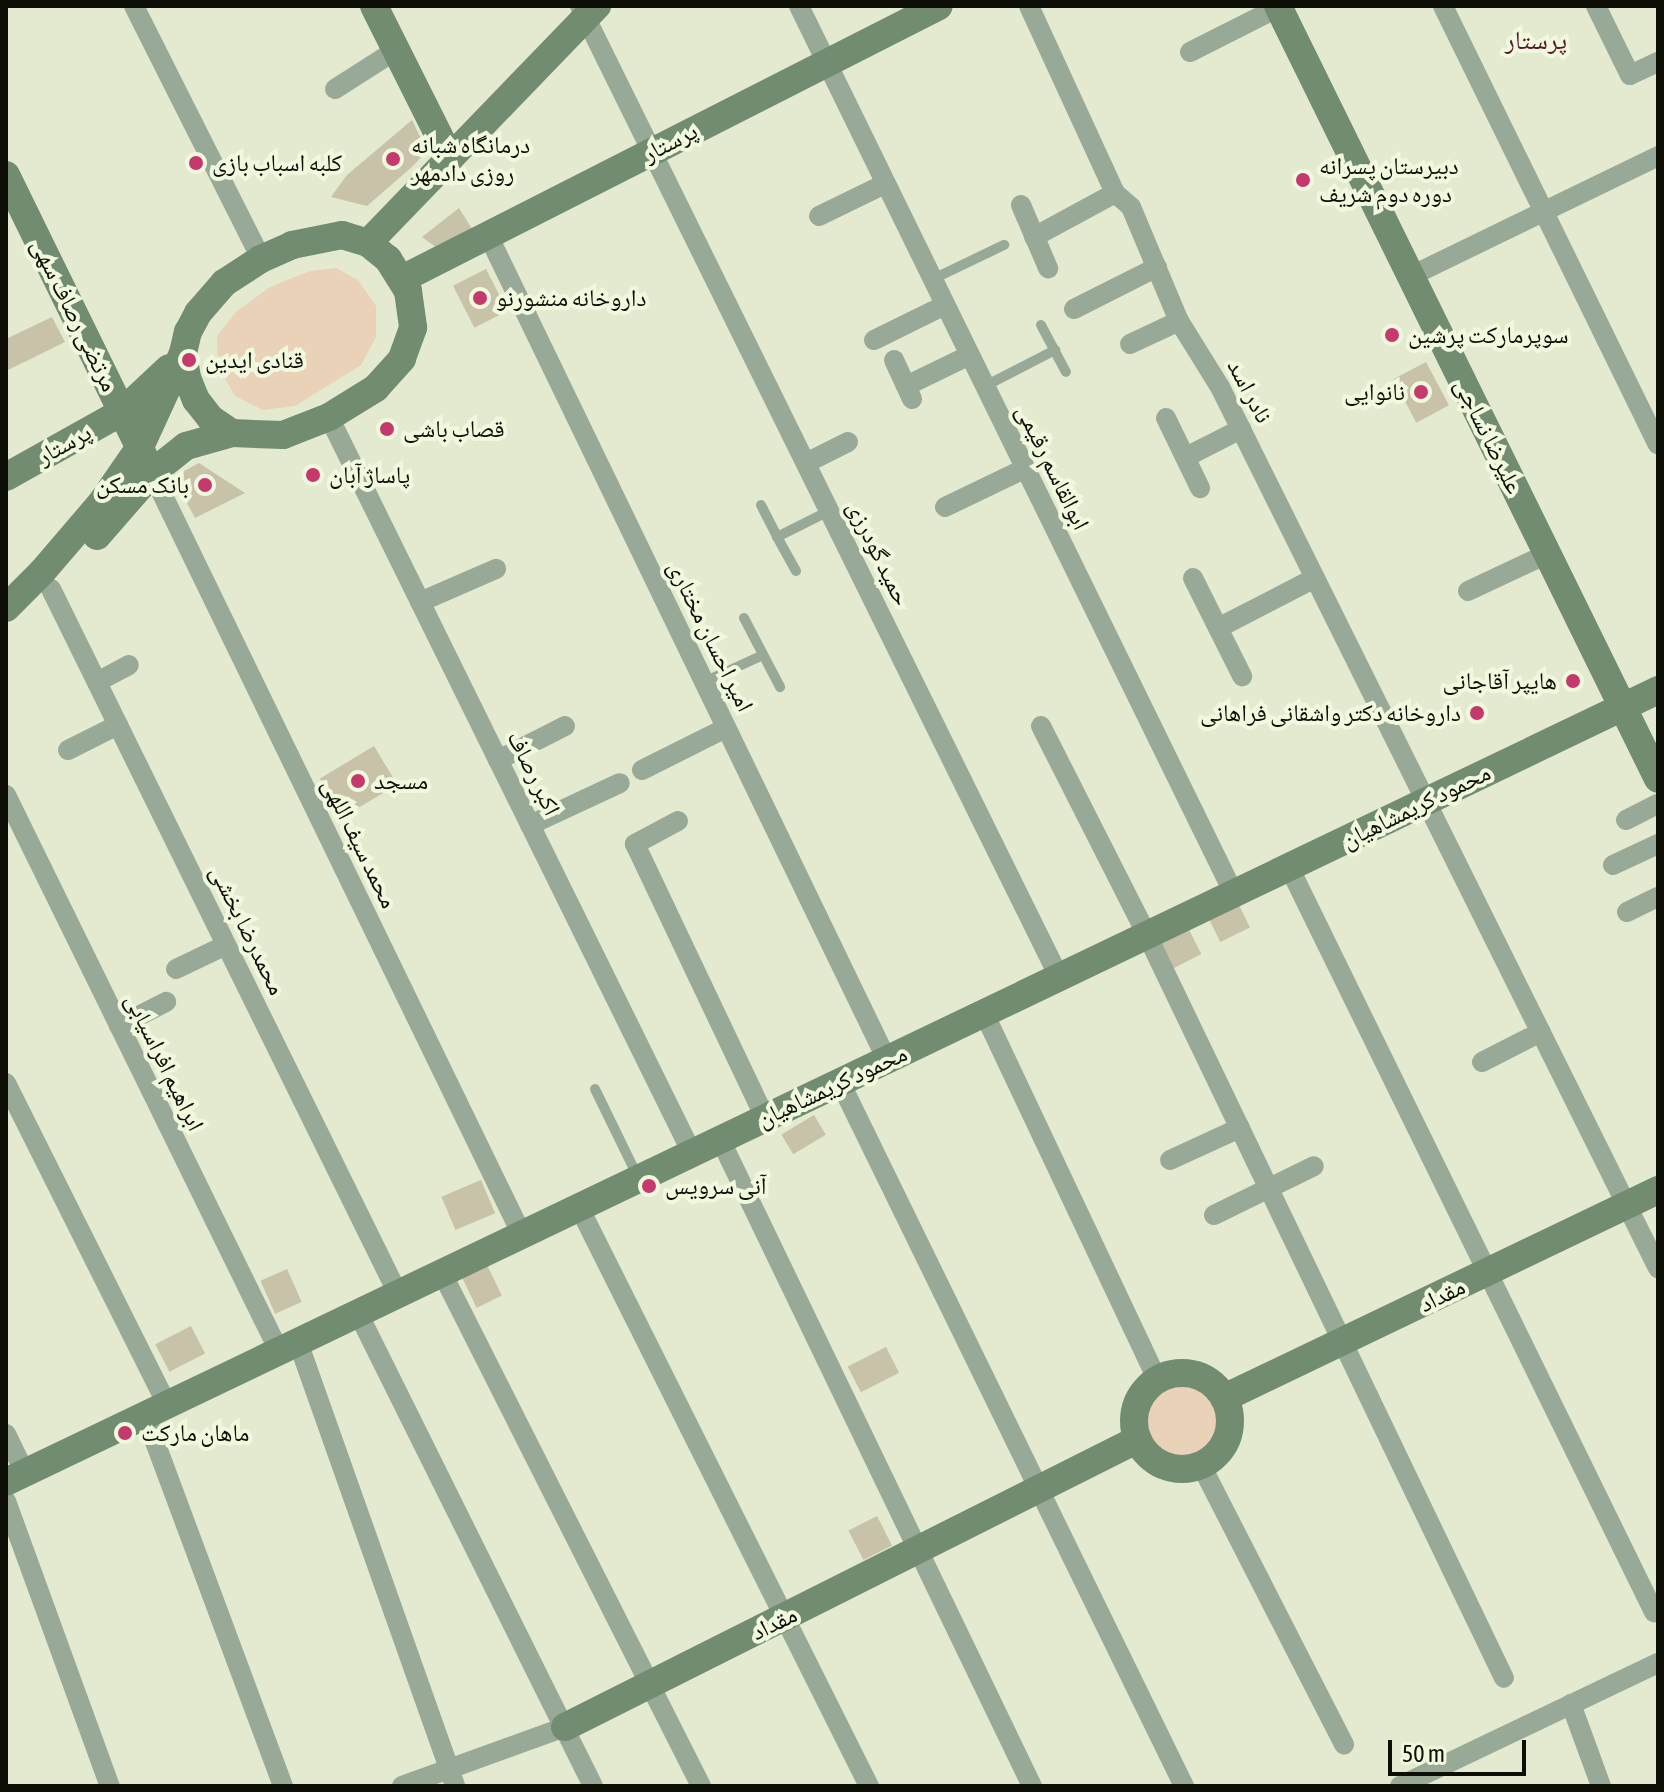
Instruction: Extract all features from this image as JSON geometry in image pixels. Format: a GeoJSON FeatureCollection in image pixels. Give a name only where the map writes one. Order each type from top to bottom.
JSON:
{"type":"FeatureCollection","features":[{"type":"Feature","properties":{"kind":"street"},"geometry":{"type":"LineString","coordinates":[[134,6],[261,259]]}},
{"type":"Feature","properties":{"kind":"street"},"geometry":{"type":"LineString","coordinates":[[374,6],[450,158]]}},
{"type":"Feature","properties":{"kind":"street","name":"ابوالقاسم رقیمی"},"geometry":{"type":"LineString","coordinates":[[799,6],[1234,894]]}},
{"type":"Feature","properties":{"kind":"street","name":"پرستار"},"geometry":{"type":"LineString","coordinates":[[402,279],[939,6]]}},
{"type":"Feature","properties":{"kind":"street","name":"نادر اسد"},"geometry":{"type":"LineString","coordinates":[[1029,6],[1115,193],[1131,207],[1179,321],[1241,429],[1658,1268]]}},
{"type":"Feature","properties":{"kind":"street"},"geometry":{"type":"LineString","coordinates":[[1443,6],[1658,444]]}},
{"type":"Feature","properties":{"kind":"street"},"geometry":{"type":"LineString","coordinates":[[1596,6],[1630,75],[1658,62]]}},
{"type":"Feature","properties":{"kind":"street"},"geometry":{"type":"LineString","coordinates":[[1190,52],[1279,7]]}},
{"type":"Feature","properties":{"kind":"street","name":"علیرضا نساجی"},"geometry":{"type":"LineString","coordinates":[[1279,7],[1656,770]]}},
{"type":"Feature","properties":{"kind":"street"},"geometry":{"type":"LineString","coordinates":[[368,243],[588,10]]}},
{"type":"Feature","properties":{"kind":"street","name":"حمید گودرزی"},"geometry":{"type":"LineString","coordinates":[[588,10],[652,151],[1059,977]]}},
{"type":"Feature","properties":{"kind":"street"},"geometry":{"type":"LineString","coordinates":[[335,89],[396,50]]}},
{"type":"Feature","properties":{"kind":"street"},"geometry":{"type":"LineString","coordinates":[[1411,276],[1658,156]]}},
{"type":"Feature","properties":{"kind":"street","name":"مرتضی رصاف سهی"},"geometry":{"type":"LineString","coordinates":[[6,175],[152,473]]}},
{"type":"Feature","properties":{"kind":"street"},"geometry":{"type":"LineString","coordinates":[[819,216],[885,184]]}},
{"type":"Feature","properties":{"kind":"street"},"geometry":{"type":"LineString","coordinates":[[1034,237],[1115,193]]}},
{"type":"Feature","properties":{"kind":"street"},"geometry":{"type":"LineString","coordinates":[[1021,205],[1048,268]]}},
{"type":"Feature","properties":{"kind":"street"},"geometry":{"type":"LineString","coordinates":[[342,235],[368,243],[388,259],[402,279],[413,308],[413,328],[402,359],[376,388],[329,417],[283,435],[232,433],[186,446],[152,473],[51,589],[8,615],[102,502],[140,447],[183,353],[188,332],[198,313],[224,283],[261,259],[318,238],[342,235]]}},
{"type":"Feature","properties":{"kind":"street","name":"امیر احسان مختاری"},"geometry":{"type":"LineString","coordinates":[[488,235],[887,1060]]}},
{"type":"Feature","properties":{"kind":"street"},"geometry":{"type":"LineString","coordinates":[[1074,309],[1157,267]]}},
{"type":"Feature","properties":{"kind":"street"},"geometry":{"type":"LineString","coordinates":[[874,340],[945,305]]}},
{"type":"Feature","properties":{"kind":"street"},"geometry":{"type":"LineString","coordinates":[[1130,344],[1179,321]]}},
{"type":"Feature","properties":{"kind":"street"},"geometry":{"type":"LineString","coordinates":[[183,353],[196,400],[211,419],[232,433]]}},
{"type":"Feature","properties":{"kind":"street","name":"پرستار"},"geometry":{"type":"LineString","coordinates":[[6,477],[122,412],[183,353]]}},
{"type":"Feature","properties":{"kind":"street"},"geometry":{"type":"LineString","coordinates":[[894,360],[909,392],[970,355]]}},
{"type":"Feature","properties":{"kind":"street","name":"اکبر رصاف"},"geometry":{"type":"LineString","coordinates":[[329,417],[692,1153]]}},
{"type":"Feature","properties":{"kind":"street"},"geometry":{"type":"LineString","coordinates":[[1166,418],[1200,488]]}},
{"type":"Feature","properties":{"kind":"street"},"geometry":{"type":"LineString","coordinates":[[1186,457],[1241,429]]}},
{"type":"Feature","properties":{"kind":"street"},"geometry":{"type":"LineString","coordinates":[[806,463],[848,442]]}},
{"type":"Feature","properties":{"kind":"street"},"geometry":{"type":"LineString","coordinates":[[945,507],[1024,469]]}},
{"type":"Feature","properties":{"kind":"street","name":"محمد سیف اللهی"},"geometry":{"type":"LineString","coordinates":[[152,473],[522,1235]]}},
{"type":"Feature","properties":{"kind":"street"},"geometry":{"type":"LineString","coordinates":[[1468,591],[1547,554]]}},
{"type":"Feature","properties":{"kind":"street"},"geometry":{"type":"LineString","coordinates":[[420,602],[496,569]]}},
{"type":"Feature","properties":{"kind":"street"},"geometry":{"type":"LineString","coordinates":[[1193,578],[1242,676]]}},
{"type":"Feature","properties":{"kind":"street"},"geometry":{"type":"LineString","coordinates":[[1218,628],[1315,578]]}},
{"type":"Feature","properties":{"kind":"street","name":"محمدرضا بخشی"},"geometry":{"type":"LineString","coordinates":[[51,589],[398,1294]]}},
{"type":"Feature","properties":{"kind":"street"},"geometry":{"type":"LineString","coordinates":[[97,682],[129,665]]}},
{"type":"Feature","properties":{"kind":"street","name":"محمود کریمشاهیان"},"geometry":{"type":"LineString","coordinates":[[16,1477],[1658,690]]}},
{"type":"Feature","properties":{"kind":"street"},"geometry":{"type":"LineString","coordinates":[[68,750],[118,725]]}},
{"type":"Feature","properties":{"kind":"street"},"geometry":{"type":"LineString","coordinates":[[498,760],[565,726]]}},
{"type":"Feature","properties":{"kind":"street"},"geometry":{"type":"LineString","coordinates":[[1041,726],[1147,935],[1504,1678]]}},
{"type":"Feature","properties":{"kind":"street"},"geometry":{"type":"LineString","coordinates":[[642,770],[726,728]]}},
{"type":"Feature","properties":{"kind":"street"},"geometry":{"type":"LineString","coordinates":[[530,825],[620,783]]}},
{"type":"Feature","properties":{"kind":"street","name":"ابراهیم افراسیابی"},"geometry":{"type":"LineString","coordinates":[[6,795],[119,1026],[288,1346],[452,1777]]}},
{"type":"Feature","properties":{"kind":"street"},"geometry":{"type":"LineString","coordinates":[[1626,820],[1658,804]]}},
{"type":"Feature","properties":{"kind":"street"},"geometry":{"type":"LineString","coordinates":[[678,821],[635,844],[765,1118]]}},
{"type":"Feature","properties":{"kind":"street"},"geometry":{"type":"LineString","coordinates":[[1613,865],[1658,844]]}},
{"type":"Feature","properties":{"kind":"street"},"geometry":{"type":"LineString","coordinates":[[1289,867],[1654,1612]]}},
{"type":"Feature","properties":{"kind":"street"},"geometry":{"type":"LineString","coordinates":[[1627,912],[1658,897]]}},
{"type":"Feature","properties":{"kind":"street"},"geometry":{"type":"LineString","coordinates":[[176,969],[226,945]]}},
{"type":"Feature","properties":{"kind":"street"},"geometry":{"type":"LineString","coordinates":[[119,1026],[166,1002]]}},
{"type":"Feature","properties":{"kind":"street"},"geometry":{"type":"LineString","coordinates":[[984,1013],[1157,1379]]}},
{"type":"Feature","properties":{"kind":"street"},"geometry":{"type":"LineString","coordinates":[[1482,1062],[1541,1032]]}},
{"type":"Feature","properties":{"kind":"street"},"geometry":{"type":"LineString","coordinates":[[840,1082],[1184,1786]]}},
{"type":"Feature","properties":{"kind":"street"},"geometry":{"type":"LineString","coordinates":[[6,1083],[156,1410],[283,1786]]}},
{"type":"Feature","properties":{"kind":"street"},"geometry":{"type":"LineString","coordinates":[[1170,1160],[1240,1128]]}},
{"type":"Feature","properties":{"kind":"street"},"geometry":{"type":"LineString","coordinates":[[720,1139],[1032,1786]]}},
{"type":"Feature","properties":{"kind":"street"},"geometry":{"type":"LineString","coordinates":[[1214,1215],[1314,1166]]}},
{"type":"Feature","properties":{"kind":"street","name":"مقداد"},"geometry":{"type":"LineString","coordinates":[[1224,1398],[1658,1190]]}},
{"type":"Feature","properties":{"kind":"street"},"geometry":{"type":"LineString","coordinates":[[579,1207],[869,1786]]}},
{"type":"Feature","properties":{"kind":"street"},"geometry":{"type":"LineString","coordinates":[[442,1273],[701,1786]]}},
{"type":"Feature","properties":{"kind":"street"},"geometry":{"type":"LineString","coordinates":[[358,1313],[593,1786]]}},
{"type":"Feature","properties":{"kind":"street"},"geometry":{"type":"LineString","coordinates":[[1171,1373],[1202,1377],[1224,1398],[1229,1414],[1224,1444],[1201,1465],[1171,1468],[1145,1452],[1138,1439],[1134,1412],[1146,1388],[1157,1379],[1171,1373]]}},
{"type":"Feature","properties":{"kind":"street"},"geometry":{"type":"LineString","coordinates":[[6,1434],[16,1477]]}},
{"type":"Feature","properties":{"kind":"street","name":"مقداد"},"geometry":{"type":"LineString","coordinates":[[402,1786],[452,1777],[565,1727],[1040,1491],[1138,1439]]}},
{"type":"Feature","properties":{"kind":"street"},"geometry":{"type":"LineString","coordinates":[[1201,1465],[1344,1745]]}},
{"type":"Feature","properties":{"kind":"street"},"geometry":{"type":"LineString","coordinates":[[6,1501],[110,1786]]}},
{"type":"Feature","properties":{"kind":"street"},"geometry":{"type":"LineString","coordinates":[[1400,1786],[1432,1779],[1571,1704],[1658,1663]]}},
{"type":"Feature","properties":{"kind":"street"},"geometry":{"type":"LineString","coordinates":[[1571,1704],[1601,1786]]}},
{"type":"Feature","properties":{"kind":"lane"},"geometry":{"type":"LineString","coordinates":[[933,279],[1004,245]]}},
{"type":"Feature","properties":{"kind":"lane"},"geometry":{"type":"LineString","coordinates":[[1041,325],[1066,372]]}},
{"type":"Feature","properties":{"kind":"lane"},"geometry":{"type":"LineString","coordinates":[[985,386],[1055,350]]}},
{"type":"Feature","properties":{"kind":"lane"},"geometry":{"type":"LineString","coordinates":[[761,505],[796,571]]}},
{"type":"Feature","properties":{"kind":"lane"},"geometry":{"type":"LineString","coordinates":[[777,537],[829,511]]}},
{"type":"Feature","properties":{"kind":"lane"},"geometry":{"type":"LineString","coordinates":[[744,618],[780,687]]}},
{"type":"Feature","properties":{"kind":"lane"},"geometry":{"type":"LineString","coordinates":[[704,682],[763,655]]}},
{"type":"Feature","properties":{"kind":"lane"},"geometry":{"type":"LineString","coordinates":[[595,1089],[638,1178]]}},
{"type":"Feature","properties":{"kind":"shaded area"},"geometry":{"type":"Polygon","coordinates":[[[336,268],[358,280],[376,306],[376,337],[361,365],[295,406],[263,410],[235,396],[218,366],[217,336],[236,312],[270,287],[310,271],[336,268]]]}},
{"type":"Feature","properties":{"kind":"shaded area"},"geometry":{"type":"Polygon","coordinates":[[[1174,1381],[1190,1381],[1211,1392],[1222,1413],[1222,1429],[1211,1450],[1190,1461],[1174,1461],[1160,1455],[1148,1443],[1142,1429],[1142,1413],[1148,1399],[1160,1387],[1174,1381]]]}},
{"type":"Feature","properties":{"kind":"building","name":"درمانگاه شبانه روزی دادمهر"},"geometry":{"type":"Polygon","coordinates":[[[412,120],[427,151],[413,166],[367,206],[331,197],[347,175],[412,120]]]}},
{"type":"Feature","properties":{"kind":"building"},"geometry":{"type":"Polygon","coordinates":[[[459,208],[474,232],[437,248],[422,237],[459,208]]]}},
{"type":"Feature","properties":{"kind":"building","name":"داروخانه منشورنو"},"geometry":{"type":"Polygon","coordinates":[[[486,269],[507,311],[474,328],[453,286],[486,269]]]}},
{"type":"Feature","properties":{"kind":"building"},"geometry":{"type":"Polygon","coordinates":[[[52,317],[65,342],[6,371],[6,339],[52,317]]]}},
{"type":"Feature","properties":{"kind":"building","name":"نانوایی"},"geometry":{"type":"Polygon","coordinates":[[[1426,362],[1449,405],[1416,423],[1393,379],[1426,362]]]}},
{"type":"Feature","properties":{"kind":"building","name":"بانک مسکن"},"geometry":{"type":"Polygon","coordinates":[[[199,463],[245,493],[195,518],[173,477],[199,463]]]}},
{"type":"Feature","properties":{"kind":"building","name":"مسجد"},"geometry":{"type":"Polygon","coordinates":[[[374,746],[397,785],[343,817],[320,778],[374,746]]]}},
{"type":"Feature","properties":{"kind":"building"},"geometry":{"type":"Polygon","coordinates":[[[1239,905],[1250,927],[1220,942],[1209,919],[1239,905]]]}},
{"type":"Feature","properties":{"kind":"building"},"geometry":{"type":"Polygon","coordinates":[[[1185,922],[1201,954],[1169,970],[1153,938],[1185,922]]]}},
{"type":"Feature","properties":{"kind":"building"},"geometry":{"type":"Polygon","coordinates":[[[814,1115],[826,1135],[793,1154],[781,1135],[814,1115]]]}},
{"type":"Feature","properties":{"kind":"building"},"geometry":{"type":"Polygon","coordinates":[[[481,1180],[495,1213],[455,1230],[441,1197],[481,1180]]]}},
{"type":"Feature","properties":{"kind":"building"},"geometry":{"type":"Polygon","coordinates":[[[487,1265],[502,1296],[477,1308],[462,1277],[487,1265]]]}},
{"type":"Feature","properties":{"kind":"building"},"geometry":{"type":"Polygon","coordinates":[[[287,1269],[302,1302],[275,1314],[261,1281],[287,1269]]]}},
{"type":"Feature","properties":{"kind":"building"},"geometry":{"type":"Polygon","coordinates":[[[191,1326],[205,1354],[169,1372],[155,1344],[191,1326]]]}},
{"type":"Feature","properties":{"kind":"building"},"geometry":{"type":"Polygon","coordinates":[[[886,1347],[899,1373],[861,1392],[848,1367],[886,1347]]]}},
{"type":"Feature","properties":{"kind":"building"},"geometry":{"type":"Polygon","coordinates":[[[877,1516],[892,1545],[863,1560],[848,1531],[877,1516]]]}},
{"type":"Feature","properties":{"kind":"place","name":"درمانگاه شبانه روزی دادمهر"},"geometry":{"type":"Point","coordinates":[393,159]}},
{"type":"Feature","properties":{"kind":"place","name":"کلبه اسباب بازی"},"geometry":{"type":"Point","coordinates":[196,163]}},
{"type":"Feature","properties":{"kind":"place","name":"دبیرستان پسرانه دوره دوم شریف"},"geometry":{"type":"Point","coordinates":[1303,180]}},
{"type":"Feature","properties":{"kind":"place","name":"داروخانه منشورنو"},"geometry":{"type":"Point","coordinates":[480,298]}},
{"type":"Feature","properties":{"kind":"place","name":"سوپرمارکت پرشین"},"geometry":{"type":"Point","coordinates":[1392,335]}},
{"type":"Feature","properties":{"kind":"place","name":"قنادی ایدین"},"geometry":{"type":"Point","coordinates":[189,360]}},
{"type":"Feature","properties":{"kind":"place","name":"نانوایی"},"geometry":{"type":"Point","coordinates":[1421,392]}},
{"type":"Feature","properties":{"kind":"place","name":"قصاب باشی"},"geometry":{"type":"Point","coordinates":[387,429]}},
{"type":"Feature","properties":{"kind":"place","name":"پاساژ آبان"},"geometry":{"type":"Point","coordinates":[313,475]}},
{"type":"Feature","properties":{"kind":"place","name":"بانک مسکن"},"geometry":{"type":"Point","coordinates":[205,485]}},
{"type":"Feature","properties":{"kind":"place","name":"هایپر آقاجانی"},"geometry":{"type":"Point","coordinates":[1573,681]}},
{"type":"Feature","properties":{"kind":"place","name":"داروخانه دکتر واشقانی فراهانی"},"geometry":{"type":"Point","coordinates":[1477,713]}},
{"type":"Feature","properties":{"kind":"place","name":"مسجد"},"geometry":{"type":"Point","coordinates":[358,781]}},
{"type":"Feature","properties":{"kind":"place","name":"آنی سرویس"},"geometry":{"type":"Point","coordinates":[649,1186]}},
{"type":"Feature","properties":{"kind":"place","name":"ماهان مارکت"},"geometry":{"type":"Point","coordinates":[125,1433]}},
{"type":"Feature","properties":{"kind":"district","name":"پرستار"},"geometry":{"type":"Point","coordinates":[1536,41]}}]}
